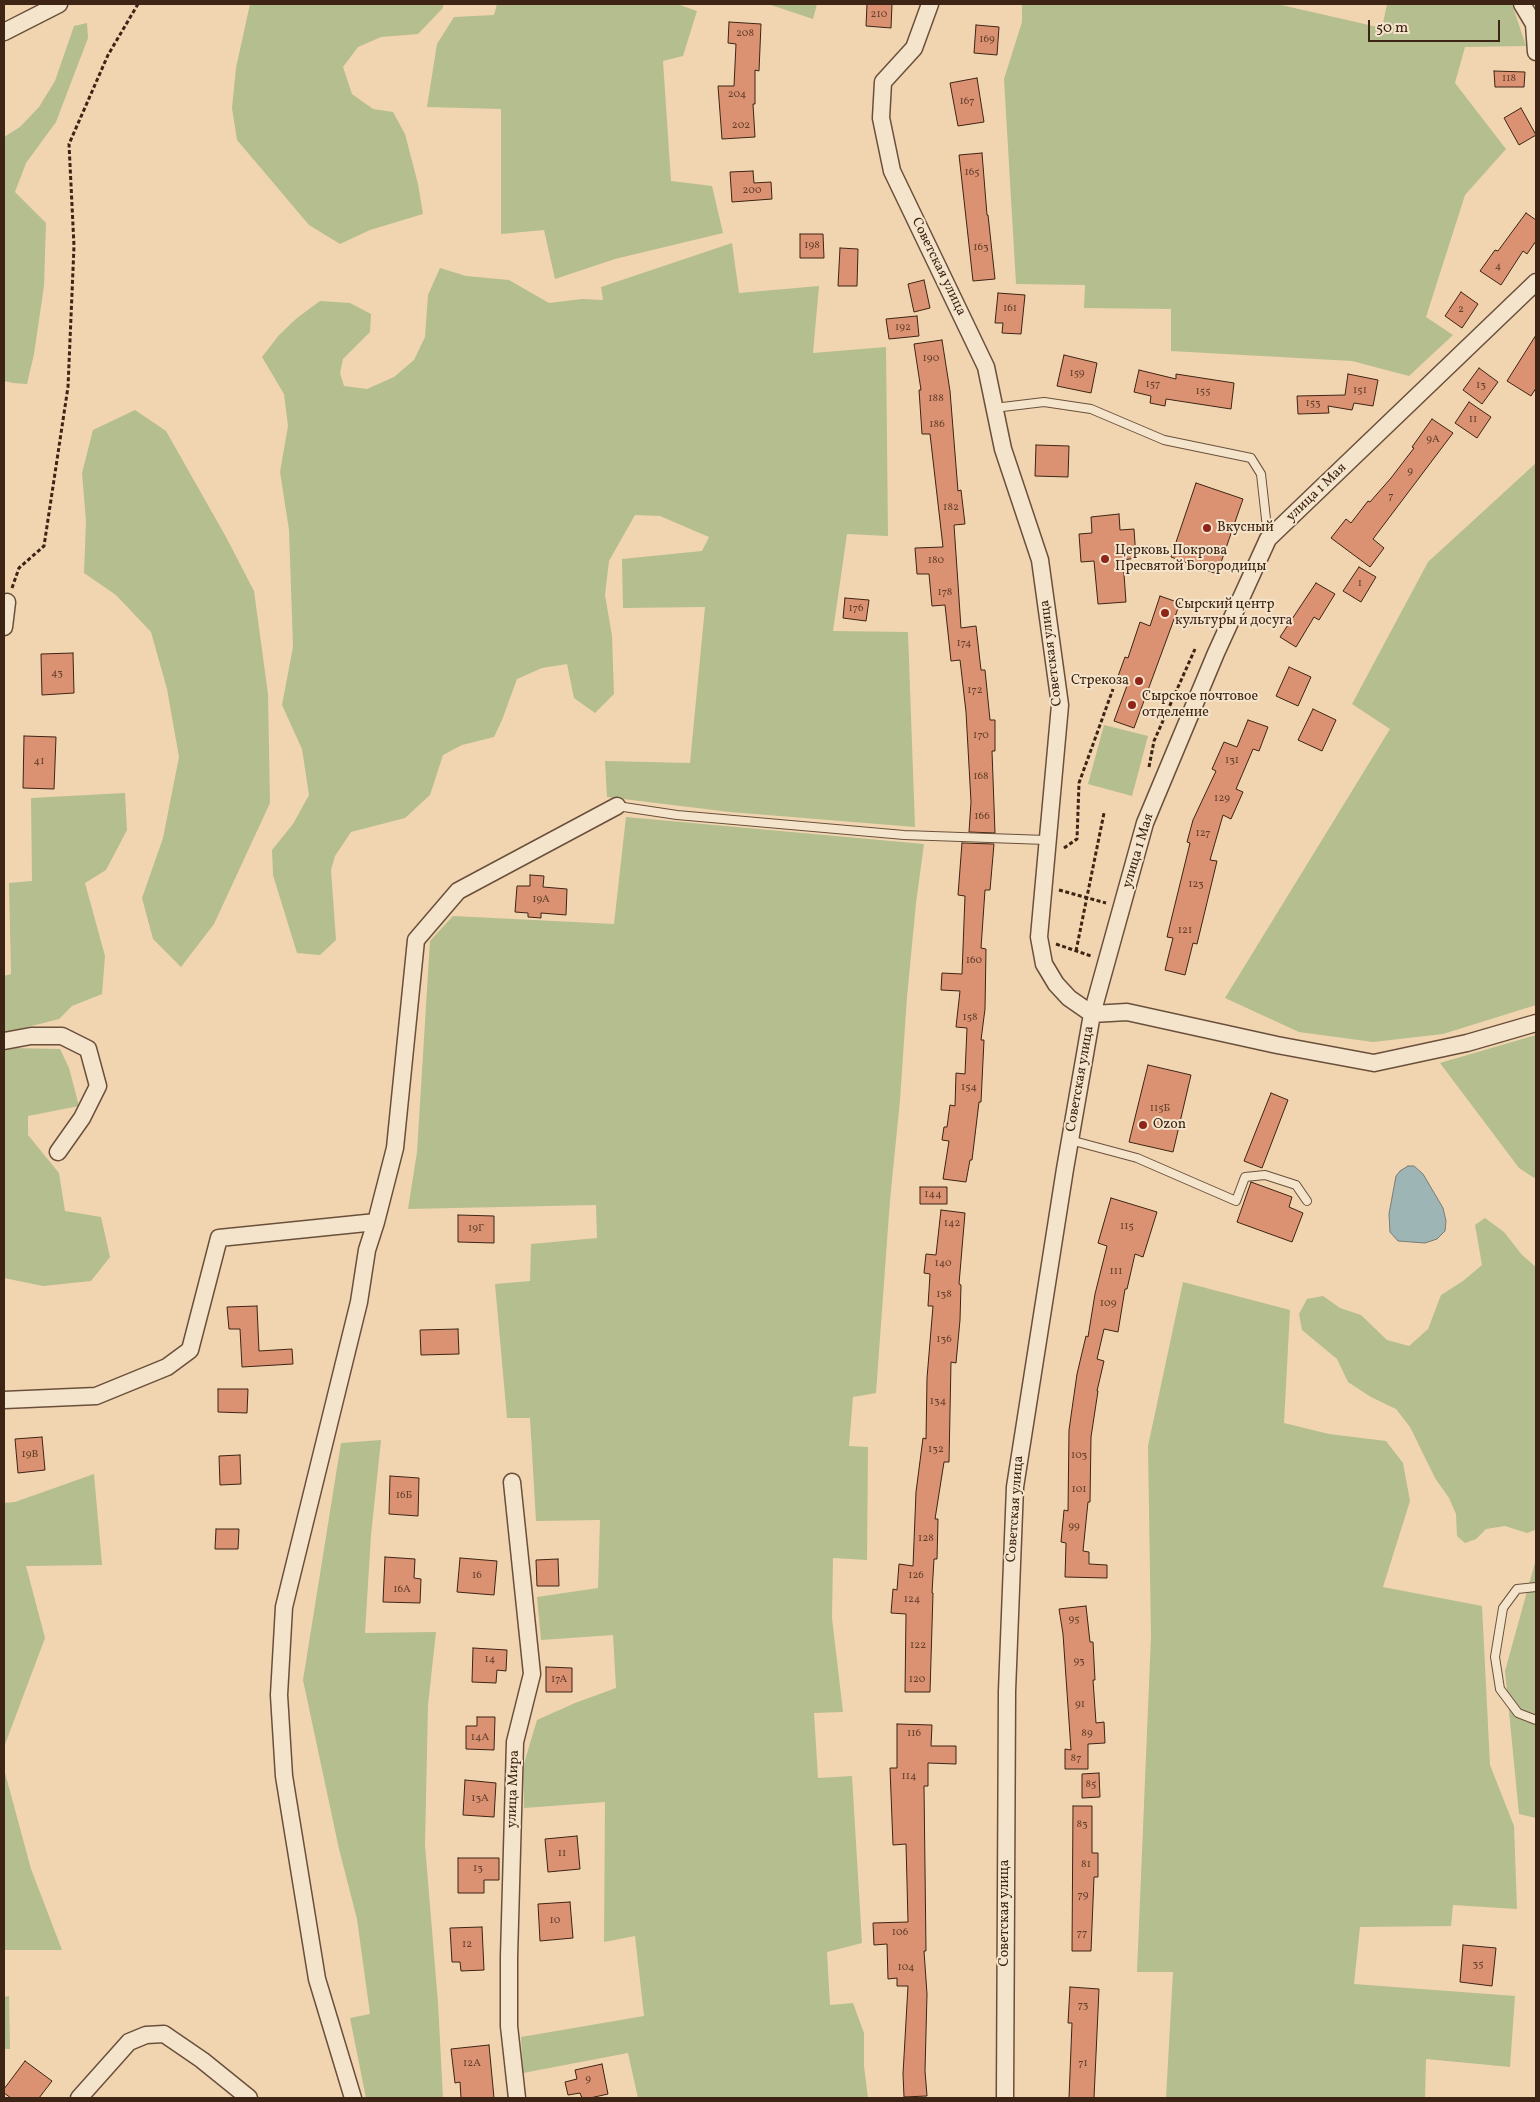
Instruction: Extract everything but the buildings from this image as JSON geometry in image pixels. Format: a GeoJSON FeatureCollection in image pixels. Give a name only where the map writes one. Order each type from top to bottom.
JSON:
{"type":"FeatureCollection","features":[{"type":"Feature","properties":{"kind":"street"},"geometry":{"type":"LineString","coordinates":[[4,32],[59,4]]}},
{"type":"Feature","properties":{"kind":"street","name":"Советская улица"},"geometry":{"type":"LineString","coordinates":[[930,4],[914,48],[883,82],[881,118],[892,171],[986,367],[1003,449],[1040,560],[1060,705],[1046,840],[1039,937],[1044,964],[1056,984],[1069,998],[1092,1014],[1015,1487],[1007,1691],[1005,2098]]}},
{"type":"Feature","properties":{"kind":"street"},"geometry":{"type":"LineString","coordinates":[[1522,4],[1535,22],[1536,52]]}},
{"type":"Feature","properties":{"kind":"street","name":"улица 1 Мая"},"geometry":{"type":"LineString","coordinates":[[1092,1014],[1145,823],[1216,653],[1268,539],[1536,282]]}},
{"type":"Feature","properties":{"kind":"street"},"geometry":{"type":"LineString","coordinates":[[4,627],[7,602]]}},
{"type":"Feature","properties":{"kind":"street"},"geometry":{"type":"LineString","coordinates":[[353,2098],[317,1979],[284,1776],[278,1695],[284,1607],[357,1310],[367,1250],[395,1148],[416,940],[458,891],[617,806]]}},
{"type":"Feature","properties":{"kind":"street"},"geometry":{"type":"LineString","coordinates":[[1092,1014],[1127,1012],[1277,1045],[1374,1063],[1467,1043],[1536,1023]]}},
{"type":"Feature","properties":{"kind":"street"},"geometry":{"type":"LineString","coordinates":[[4,1041],[31,1036],[62,1036],[88,1049],[98,1086],[82,1118],[58,1152]]}},
{"type":"Feature","properties":{"kind":"street"},"geometry":{"type":"LineString","coordinates":[[4,1400],[96,1396],[168,1367],[190,1350],[219,1238],[376,1222]]}},
{"type":"Feature","properties":{"kind":"street","name":"улица Мира"},"geometry":{"type":"LineString","coordinates":[[512,1482],[532,1674],[515,1742],[509,2026],[517,2098]]}},
{"type":"Feature","properties":{"kind":"street"},"geometry":{"type":"LineString","coordinates":[[79,2098],[129,2042],[146,2034],[164,2034],[202,2060],[249,2098]]}},
{"type":"Feature","properties":{"kind":"lane"},"geometry":{"type":"LineString","coordinates":[[994,408],[1044,402],[1091,409],[1164,440],[1251,458],[1262,474],[1268,539]]}},
{"type":"Feature","properties":{"kind":"lane"},"geometry":{"type":"LineString","coordinates":[[617,806],[677,815],[904,835],[1046,840]]}},
{"type":"Feature","properties":{"kind":"lane"},"geometry":{"type":"LineString","coordinates":[[1070,1140],[1137,1158],[1236,1200],[1245,1178],[1264,1175],[1296,1185],[1307,1201]]}},
{"type":"Feature","properties":{"kind":"lane"},"geometry":{"type":"LineString","coordinates":[[1536,1587],[1517,1590],[1503,1608],[1495,1657],[1500,1689],[1518,1713],[1536,1720]]}},
{"type":"Feature","properties":{"kind":"path"},"geometry":{"type":"LineString","coordinates":[[7,602],[20,568],[44,546],[68,388],[74,246],[69,144],[108,55],[138,4]]}},
{"type":"Feature","properties":{"kind":"path"},"geometry":{"type":"LineString","coordinates":[[1147,775],[1154,741],[1194,649]]}},
{"type":"Feature","properties":{"kind":"path"},"geometry":{"type":"LineString","coordinates":[[1061,849],[1077,839],[1079,783],[1113,689]]}},
{"type":"Feature","properties":{"kind":"path"},"geometry":{"type":"LineString","coordinates":[[1076,951],[1104,813]]}},
{"type":"Feature","properties":{"kind":"path"},"geometry":{"type":"LineString","coordinates":[[1058,899],[1059,882]]}},
{"type":"Feature","properties":{"kind":"path"},"geometry":{"type":"LineString","coordinates":[[1059,890],[1109,904]]}},
{"type":"Feature","properties":{"kind":"path"},"geometry":{"type":"LineString","coordinates":[[1056,935],[1056,950]]}},
{"type":"Feature","properties":{"kind":"path"},"geometry":{"type":"LineString","coordinates":[[1056,944],[1094,957]]}},
{"type":"Feature","properties":{"kind":"green space"},"geometry":{"type":"Polygon","coordinates":[[[250,4],[444,4],[442,9],[418,34],[381,37],[358,47],[343,67],[352,94],[373,109],[393,112],[405,134],[418,184],[423,214],[370,230],[340,244],[309,225],[237,140],[232,108],[236,68],[250,4]]]}},
{"type":"Feature","properties":{"kind":"green space"},"geometry":{"type":"Polygon","coordinates":[[[497,4],[677,4],[697,11],[683,56],[663,61],[671,181],[712,186],[723,233],[615,259],[555,279],[544,230],[501,234],[501,109],[427,107],[437,44],[454,17],[494,15],[497,4]]]}},
{"type":"Feature","properties":{"kind":"green space"},"geometry":{"type":"Polygon","coordinates":[[[768,4],[817,4],[813,19],[768,4]]]}},
{"type":"Feature","properties":{"kind":"green space"},"geometry":{"type":"Polygon","coordinates":[[[1022,4],[1277,4],[1382,28],[1387,4],[1512,4],[1526,46],[1465,47],[1455,83],[1506,149],[1465,195],[1426,317],[1453,335],[1409,376],[1352,361],[1171,351],[1171,309],[1084,308],[1085,285],[1016,284],[1004,79],[1022,22],[1022,4]]]}},
{"type":"Feature","properties":{"kind":"green space"},"geometry":{"type":"Polygon","coordinates":[[[87,23],[88,38],[56,122],[26,163],[15,192],[46,223],[44,286],[34,354],[27,384],[13,383],[4,381],[4,137],[20,127],[39,107],[55,81],[74,26],[87,23]]]}},
{"type":"Feature","properties":{"kind":"green space"},"geometry":{"type":"Polygon","coordinates":[[[732,243],[739,293],[819,286],[813,353],[886,347],[888,536],[847,534],[833,631],[908,632],[915,827],[730,812],[607,797],[605,761],[690,763],[705,607],[623,608],[622,559],[702,551],[709,537],[660,516],[635,515],[609,561],[605,595],[612,636],[614,694],[595,713],[574,698],[567,664],[542,668],[517,679],[494,737],[462,745],[443,755],[430,795],[405,818],[351,832],[335,856],[331,870],[336,940],[320,955],[297,953],[273,875],[272,850],[293,824],[309,795],[302,749],[282,705],[293,647],[289,530],[280,472],[288,426],[284,394],[262,357],[279,335],[297,318],[320,301],[350,303],[371,314],[370,332],[343,359],[340,373],[344,386],[367,389],[394,377],[414,360],[425,337],[428,295],[440,268],[466,276],[509,280],[549,303],[582,299],[603,300],[601,287],[732,243]]]}},
{"type":"Feature","properties":{"kind":"green space"},"geometry":{"type":"Polygon","coordinates":[[[135,410],[166,431],[254,591],[268,694],[270,803],[214,924],[181,967],[153,939],[142,898],[163,838],[179,757],[167,689],[151,632],[116,595],[84,573],[86,521],[82,473],[93,430],[135,410]]]}},
{"type":"Feature","properties":{"kind":"green space"},"geometry":{"type":"Polygon","coordinates":[[[1536,463],[1536,1005],[1443,1034],[1373,1042],[1299,1032],[1225,998],[1390,729],[1352,704],[1428,562],[1536,463]]]}},
{"type":"Feature","properties":{"kind":"green space"},"geometry":{"type":"Polygon","coordinates":[[[1104,725],[1148,736],[1132,796],[1088,784],[1104,725]]]}},
{"type":"Feature","properties":{"kind":"green space"},"geometry":{"type":"Polygon","coordinates":[[[125,793],[127,830],[106,870],[85,883],[105,956],[102,994],[72,1006],[59,1019],[4,1033],[4,976],[11,974],[9,883],[32,881],[31,798],[125,793]]]}},
{"type":"Feature","properties":{"kind":"green space"},"geometry":{"type":"Polygon","coordinates":[[[626,817],[924,844],[907,997],[876,1393],[853,1397],[849,1446],[868,1447],[867,1560],[833,1558],[832,1618],[843,1712],[814,1713],[818,1778],[852,1776],[862,1943],[827,1952],[830,2005],[853,2003],[864,2033],[864,2066],[868,2098],[638,2098],[628,2053],[523,2073],[521,2037],[644,2016],[635,1936],[604,1942],[605,1802],[524,1808],[523,1767],[537,1720],[616,1688],[613,1635],[541,1640],[537,1597],[598,1588],[600,1520],[536,1521],[530,1418],[507,1418],[495,1284],[530,1281],[531,1244],[597,1238],[596,1205],[408,1209],[417,1152],[430,941],[453,916],[614,924],[626,817]]]}},
{"type":"Feature","properties":{"kind":"green space"},"geometry":{"type":"Polygon","coordinates":[[[1536,1035],[1536,1179],[1519,1168],[1440,1063],[1536,1035]]]}},
{"type":"Feature","properties":{"kind":"green space"},"geometry":{"type":"Polygon","coordinates":[[[11,1048],[60,1049],[69,1068],[79,1106],[28,1116],[28,1135],[59,1173],[65,1211],[101,1217],[110,1257],[91,1281],[43,1286],[4,1278],[4,1051],[11,1048]]]}},
{"type":"Feature","properties":{"kind":"green space"},"geometry":{"type":"Polygon","coordinates":[[[1485,1218],[1504,1232],[1522,1255],[1536,1267],[1536,1525],[1535,1530],[1527,1533],[1505,1526],[1486,1529],[1476,1539],[1465,1543],[1457,1536],[1456,1514],[1449,1498],[1435,1478],[1410,1427],[1396,1409],[1371,1397],[1348,1382],[1337,1359],[1302,1330],[1299,1314],[1307,1299],[1323,1296],[1340,1308],[1361,1315],[1387,1340],[1409,1346],[1428,1329],[1441,1295],[1463,1281],[1482,1265],[1475,1225],[1485,1218]]]}},
{"type":"Feature","properties":{"kind":"green space"},"geometry":{"type":"Polygon","coordinates":[[[1183,1282],[1290,1310],[1284,1423],[1329,1434],[1386,1441],[1403,1463],[1410,1501],[1383,1587],[1482,1606],[1490,1765],[1514,1826],[1517,1909],[1453,1905],[1451,1926],[1360,1927],[1354,1984],[1515,1996],[1510,2067],[1426,2059],[1425,2098],[1166,2098],[1173,1972],[1137,1972],[1151,1636],[1148,1446],[1183,1282]]]}},
{"type":"Feature","properties":{"kind":"green space"},"geometry":{"type":"Polygon","coordinates":[[[381,1440],[371,1535],[365,1633],[436,1632],[428,1705],[425,1845],[438,2003],[443,2098],[366,2098],[350,2018],[370,2014],[357,1919],[339,1849],[303,1680],[341,1443],[381,1440]]]}},
{"type":"Feature","properties":{"kind":"green space"},"geometry":{"type":"Polygon","coordinates":[[[94,1474],[102,1565],[26,1566],[45,1638],[4,1747],[4,1503],[15,1502],[94,1474]]]}},
{"type":"Feature","properties":{"kind":"green space"},"geometry":{"type":"Polygon","coordinates":[[[1536,1559],[1536,1818],[1519,1814],[1505,1671],[1536,1559]]]}},
{"type":"Feature","properties":{"kind":"green space"},"geometry":{"type":"Polygon","coordinates":[[[4,1769],[31,1869],[62,1950],[4,1950],[4,1769]]]}},
{"type":"Feature","properties":{"kind":"green space"},"geometry":{"type":"Polygon","coordinates":[[[9,1996],[10,2049],[4,2049],[4,1997],[9,1996]]]}},
{"type":"Feature","properties":{"kind":"water"},"geometry":{"type":"Polygon","coordinates":[[[1408,1166],[1414,1166],[1423,1174],[1443,1208],[1446,1221],[1445,1231],[1437,1239],[1425,1243],[1398,1241],[1390,1232],[1389,1214],[1396,1176],[1408,1166]]]}},
{"type":"Feature","properties":{"kind":"place","name":"Вкусный"},"geometry":{"type":"Point","coordinates":[1207,528]}},
{"type":"Feature","properties":{"kind":"place","name":"Церковь Покрова Пресвятой Богородицы"},"geometry":{"type":"Point","coordinates":[1105,559]}},
{"type":"Feature","properties":{"kind":"place","name":"Сырский центр культуры и досуга"},"geometry":{"type":"Point","coordinates":[1165,613]}},
{"type":"Feature","properties":{"kind":"place","name":"Стрекоза"},"geometry":{"type":"Point","coordinates":[1139,681]}},
{"type":"Feature","properties":{"kind":"place","name":"Сырское почтовое отделение"},"geometry":{"type":"Point","coordinates":[1132,705]}},
{"type":"Feature","properties":{"kind":"place","name":"Ozon"},"geometry":{"type":"Point","coordinates":[1143,1125]}}]}
